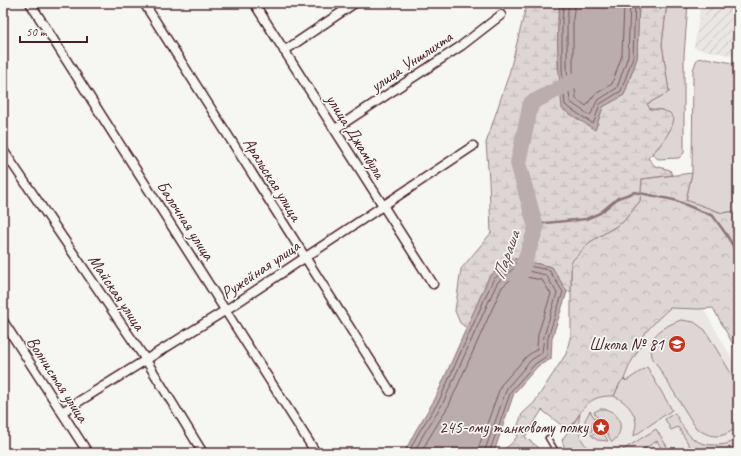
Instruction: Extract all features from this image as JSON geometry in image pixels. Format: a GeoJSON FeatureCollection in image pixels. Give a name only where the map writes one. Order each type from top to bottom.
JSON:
{"type":"FeatureCollection","features":[{"type":"Feature","properties":{"kind":"street","name":"Балочная улица"},"geometry":{"type":"LineString","coordinates":[[30,3],[316,453]]}},
{"type":"Feature","properties":{"kind":"street","name":"Аральская улица"},"geometry":{"type":"LineString","coordinates":[[144,3],[390,391]]}},
{"type":"Feature","properties":{"kind":"street","name":"улица Джамбула"},"geometry":{"type":"LineString","coordinates":[[254,3],[433,284]]}},
{"type":"Feature","properties":{"kind":"street"},"geometry":{"type":"LineString","coordinates":[[284,51],[355,3]]}},
{"type":"Feature","properties":{"kind":"street","name":"улица Уншлихта"},"geometry":{"type":"LineString","coordinates":[[335,129],[461,46],[501,15]]}},
{"type":"Feature","properties":{"kind":"street","name":"Ружейная улица"},"geometry":{"type":"LineString","coordinates":[[62,412],[226,310],[473,146]]}},
{"type":"Feature","properties":{"kind":"street","name":"Майская улица"},"geometry":{"type":"LineString","coordinates":[[3,150],[146,360],[203,453]]}},
{"type":"Feature","properties":{"kind":"street","name":"Волнистая улица"},"geometry":{"type":"LineString","coordinates":[[3,321],[88,453]]}},
{"type":"Feature","properties":{"kind":"lane"},"geometry":{"type":"LineString","coordinates":[[548,438],[557,453]]}},
{"type":"Feature","properties":{"kind":"shaded area"},"geometry":{"type":"Polygon","coordinates":[[[701,3],[738,3],[738,57],[694,48],[701,3]]]}},
{"type":"Feature","properties":{"kind":"shaded area","name":"Школа № 81"},"geometry":{"type":"Polygon","coordinates":[[[682,271],[738,369],[738,453],[566,453],[562,440],[682,271]]]}},
{"type":"Feature","properties":{"kind":"green space"},"geometry":{"type":"Polygon","coordinates":[[[529,3],[560,3],[558,17],[558,69],[595,130],[603,107],[624,95],[637,58],[639,3],[667,3],[662,44],[669,92],[647,104],[650,109],[662,110],[670,113],[674,119],[667,135],[648,158],[655,166],[670,170],[672,175],[642,179],[640,201],[623,222],[590,242],[571,262],[571,291],[567,292],[552,267],[511,258],[489,277],[467,328],[460,323],[455,311],[461,269],[491,233],[486,143],[509,74],[525,11],[529,3]]]}},
{"type":"Feature","properties":{"kind":"green space"},"geometry":{"type":"Polygon","coordinates":[[[667,3],[688,3],[684,55],[684,153],[679,158],[658,159],[652,154],[663,142],[672,124],[662,110],[650,109],[647,104],[669,92],[662,44],[667,3]]]}},
{"type":"Feature","properties":{"kind":"green space"},"geometry":{"type":"Polygon","coordinates":[[[706,58],[738,64],[738,211],[722,213],[686,200],[692,173],[693,70],[697,59],[706,58]]]}},
{"type":"Feature","properties":{"kind":"green space"},"geometry":{"type":"Polygon","coordinates":[[[692,173],[686,200],[722,213],[738,211],[738,353],[713,308],[670,308],[643,335],[640,347],[614,396],[605,396],[592,400],[583,409],[570,428],[561,425],[542,410],[525,437],[538,447],[541,453],[502,453],[504,449],[517,437],[518,425],[522,414],[534,403],[566,354],[571,334],[571,262],[590,242],[623,222],[640,201],[642,179],[692,173]]]}},
{"type":"Feature","properties":{"kind":"green space"},"geometry":{"type":"Polygon","coordinates":[[[681,320],[694,322],[705,330],[738,385],[738,426],[722,435],[712,436],[696,428],[652,357],[651,345],[655,335],[667,326],[681,320]]]}},
{"type":"Feature","properties":{"kind":"green space"},"geometry":{"type":"Polygon","coordinates":[[[647,367],[672,410],[634,436],[636,423],[634,414],[626,404],[614,396],[620,383],[624,379],[626,381],[647,367]]]}},
{"type":"Feature","properties":{"kind":"green space"},"geometry":{"type":"Polygon","coordinates":[[[600,409],[612,412],[619,421],[620,432],[612,442],[594,412],[600,409]]]}},
{"type":"Feature","properties":{"kind":"green space"},"geometry":{"type":"Polygon","coordinates":[[[590,411],[595,419],[592,426],[592,431],[587,435],[585,420],[590,411]]]}},
{"type":"Feature","properties":{"kind":"green space"},"geometry":{"type":"Polygon","coordinates":[[[675,413],[682,426],[695,440],[700,443],[718,445],[726,444],[738,439],[738,453],[694,453],[678,427],[671,430],[665,419],[675,413]]]}},
{"type":"Feature","properties":{"kind":"green space"},"geometry":{"type":"Polygon","coordinates":[[[580,414],[579,432],[584,443],[593,450],[613,450],[608,453],[566,453],[562,440],[580,414]]]}},
{"type":"Feature","properties":{"kind":"green space"},"geometry":{"type":"Polygon","coordinates":[[[601,429],[608,441],[597,440],[591,435],[601,429]]]}},
{"type":"Feature","properties":{"kind":"green space"},"geometry":{"type":"Polygon","coordinates":[[[656,429],[671,453],[664,453],[657,441],[637,453],[618,453],[656,429]]]}},
{"type":"Feature","properties":{"kind":"water"},"geometry":{"type":"Polygon","coordinates":[[[560,3],[639,3],[637,58],[624,95],[603,107],[595,130],[562,109],[558,43],[560,3]]]}},
{"type":"Feature","properties":{"kind":"water"},"geometry":{"type":"Polygon","coordinates":[[[511,258],[552,267],[567,292],[552,338],[551,359],[538,366],[514,393],[495,449],[492,453],[404,453],[435,399],[489,277],[511,258]]]}},
{"type":"Feature","properties":{"kind":"waterway","name":"Параша"},"geometry":{"type":"LineString","coordinates":[[518,281],[536,228],[518,163],[531,103],[578,79]]}},
{"type":"Feature","properties":{"kind":"waterway"},"geometry":{"type":"LineString","coordinates":[[535,224],[586,219],[600,213],[618,198],[635,192],[674,200],[713,216],[738,254]]}},
{"type":"Feature","properties":{"kind":"place","name":"Школа № 81"},"geometry":{"type":"Point","coordinates":[677,344]}},
{"type":"Feature","properties":{"kind":"place","name":"245-ому танковому полку"},"geometry":{"type":"Point","coordinates":[601,427]}}]}
